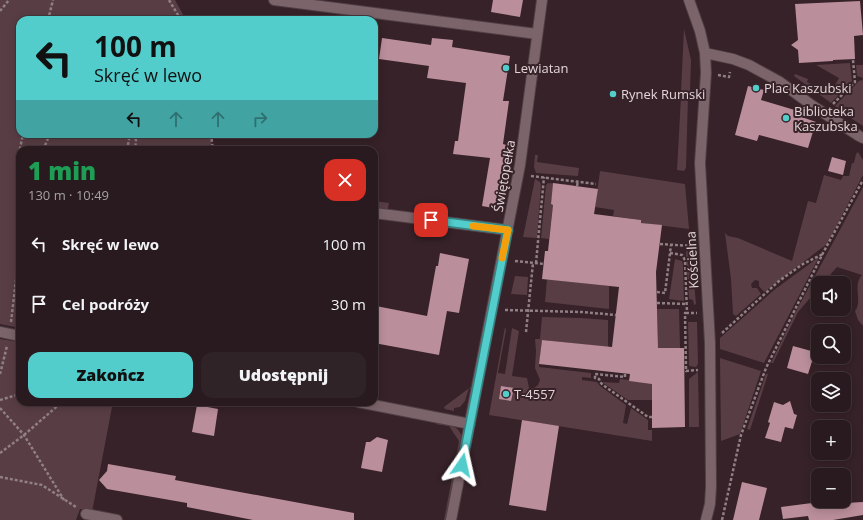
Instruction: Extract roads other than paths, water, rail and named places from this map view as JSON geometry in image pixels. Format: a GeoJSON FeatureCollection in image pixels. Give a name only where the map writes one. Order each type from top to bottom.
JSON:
{"type":"FeatureCollection","features":[{"type":"Feature","properties":{"kind":"street"},"geometry":{"type":"LineString","coordinates":[[274,0],[537,34]]}},
{"type":"Feature","properties":{"kind":"street","name":"Świętopełka"},"geometry":{"type":"LineString","coordinates":[[451,520],[520,164],[542,0]]}},
{"type":"Feature","properties":{"kind":"street","name":"Kościelna"},"geometry":{"type":"LineString","coordinates":[[689,0],[700,31],[705,53],[706,73],[700,163],[710,343],[711,487],[710,504],[706,520]]}},
{"type":"Feature","properties":{"kind":"street"},"geometry":{"type":"LineString","coordinates":[[705,53],[733,59],[749,65],[780,82],[813,106],[863,138]]}},
{"type":"Feature","properties":{"kind":"street"},"geometry":{"type":"LineString","coordinates":[[378,214],[508,230]]}},
{"type":"Feature","properties":{"kind":"street"},"geometry":{"type":"LineString","coordinates":[[378,406],[470,424]]}},
{"type":"Feature","properties":{"kind":"street"},"geometry":{"type":"LineString","coordinates":[[86,514],[118,520]]}},
{"type":"Feature","properties":{"kind":"place","name":"Lewiatan"},"geometry":{"type":"Point","coordinates":[506,68]}},
{"type":"Feature","properties":{"kind":"place","name":"Plac Kaszubski"},"geometry":{"type":"Point","coordinates":[756,88]}},
{"type":"Feature","properties":{"kind":"place","name":"Rynek Rumski"},"geometry":{"type":"Point","coordinates":[613,94]}},
{"type":"Feature","properties":{"kind":"place","name":"Biblioteka Kaszubska"},"geometry":{"type":"Point","coordinates":[786,118]}},
{"type":"Feature","properties":{"kind":"place","name":"T-4557"},"geometry":{"type":"Point","coordinates":[506,394]}}]}
